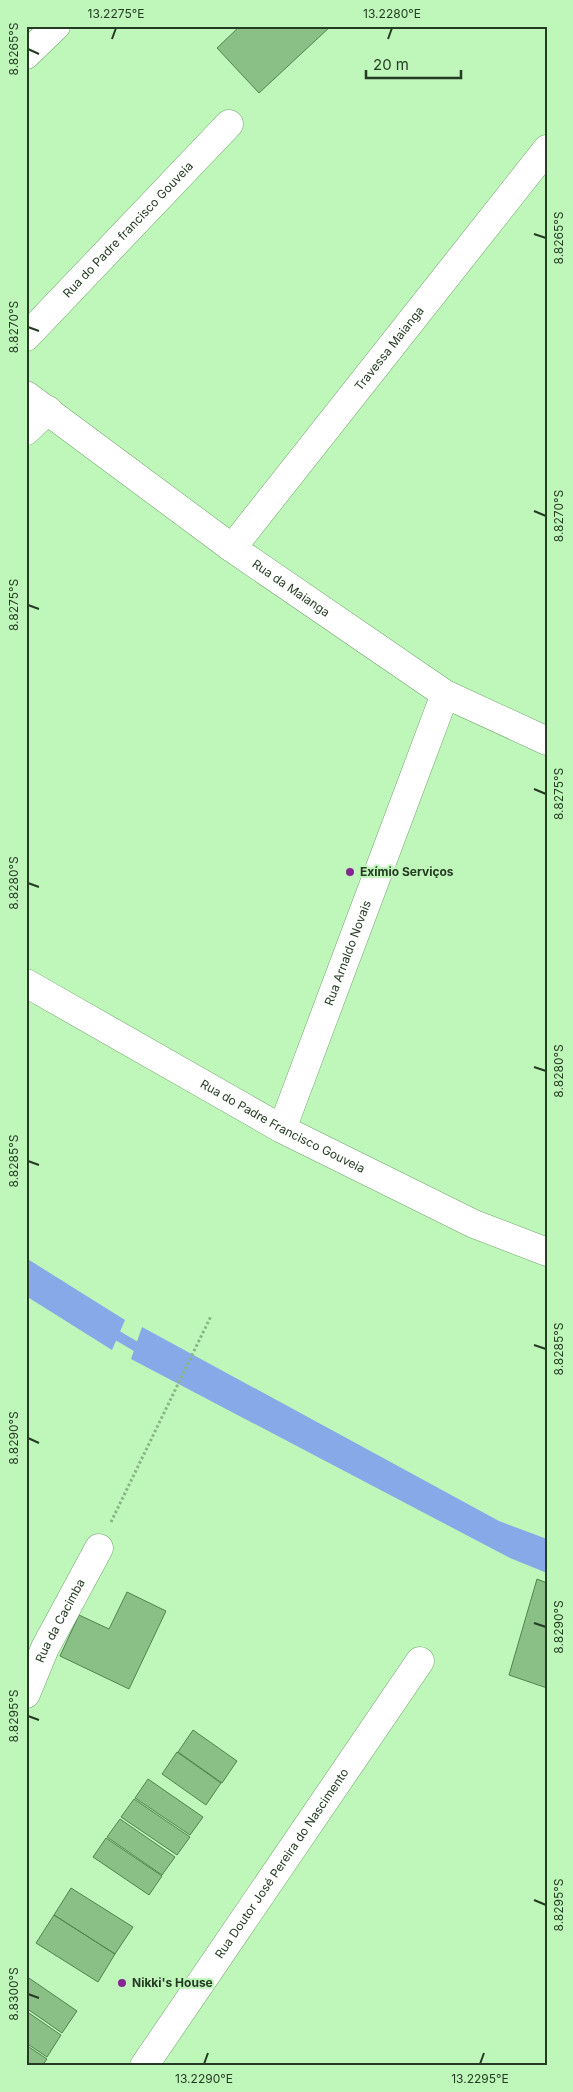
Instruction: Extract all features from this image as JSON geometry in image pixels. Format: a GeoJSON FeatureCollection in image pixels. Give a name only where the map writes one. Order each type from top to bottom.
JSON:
{"type":"FeatureCollection","features":[{"type":"Feature","properties":{"kind":"street"},"geometry":{"type":"LineString","coordinates":[[26,55],[56,26]]}},
{"type":"Feature","properties":{"kind":"street","name":"Rua do Padre francisco Gouveia"},"geometry":{"type":"LineString","coordinates":[[26,338],[229,124]]}},
{"type":"Feature","properties":{"kind":"street","name":"Travessa Maianga"},"geometry":{"type":"LineString","coordinates":[[232,548],[547,149]]}},
{"type":"Feature","properties":{"kind":"street"},"geometry":{"type":"LineString","coordinates":[[26,395],[48,410],[26,431]]}},
{"type":"Feature","properties":{"kind":"street","name":"Rua da Maianga"},"geometry":{"type":"LineString","coordinates":[[48,410],[232,548],[445,694],[547,741]]}},
{"type":"Feature","properties":{"kind":"street","name":"Rua Arnaldo Novais"},"geometry":{"type":"LineString","coordinates":[[282,1129],[445,694]]}},
{"type":"Feature","properties":{"kind":"street","name":"Rua do Padre Francisco Gouveia"},"geometry":{"type":"LineString","coordinates":[[26,984],[282,1129],[474,1224],[547,1252]]}},
{"type":"Feature","properties":{"kind":"street","name":"Rua da Cacimba"},"geometry":{"type":"LineString","coordinates":[[26,1694],[45,1648],[99,1548]]}},
{"type":"Feature","properties":{"kind":"street","name":"Rua Doutor José Pereira do Nascimento"},"geometry":{"type":"LineString","coordinates":[[144,2066],[420,1661]]}},
{"type":"Feature","properties":{"kind":"path"},"geometry":{"type":"LineString","coordinates":[[99,1548],[211,1316]]}},
{"type":"Feature","properties":{"kind":"water"},"geometry":{"type":"Polygon","coordinates":[[[26,1258],[125,1320],[112,1350],[26,1296],[26,1258]]]}},
{"type":"Feature","properties":{"kind":"water"},"geometry":{"type":"Polygon","coordinates":[[[142,1327],[499,1521],[547,1539],[547,1573],[510,1558],[131,1359],[142,1327]]]}},
{"type":"Feature","properties":{"kind":"building"},"geometry":{"type":"Polygon","coordinates":[[[240,26],[331,26],[259,93],[217,48],[240,26]]]}},
{"type":"Feature","properties":{"kind":"building"},"geometry":{"type":"Polygon","coordinates":[[[537,1579],[547,1583],[547,1688],[509,1675],[537,1579]]]}},
{"type":"Feature","properties":{"kind":"building"},"geometry":{"type":"Polygon","coordinates":[[[127,1592],[166,1611],[129,1689],[60,1656],[79,1615],[109,1629],[127,1592]]]}},
{"type":"Feature","properties":{"kind":"building"},"geometry":{"type":"Polygon","coordinates":[[[193,1730],[237,1761],[222,1783],[178,1752],[193,1730]]]}},
{"type":"Feature","properties":{"kind":"building"},"geometry":{"type":"Polygon","coordinates":[[[177,1752],[221,1783],[206,1805],[162,1774],[177,1752]]]}},
{"type":"Feature","properties":{"kind":"building"},"geometry":{"type":"Polygon","coordinates":[[[148,1779],[203,1817],[190,1835],[135,1798],[148,1779]]]}},
{"type":"Feature","properties":{"kind":"building"},"geometry":{"type":"Polygon","coordinates":[[[134,1799],[190,1837],[177,1855],[121,1817],[134,1799]]]}},
{"type":"Feature","properties":{"kind":"building"},"geometry":{"type":"Polygon","coordinates":[[[120,1819],[175,1857],[162,1875],[107,1837],[120,1819]]]}},
{"type":"Feature","properties":{"kind":"building"},"geometry":{"type":"Polygon","coordinates":[[[106,1838],[162,1876],[149,1895],[93,1857],[106,1838]]]}},
{"type":"Feature","properties":{"kind":"building"},"geometry":{"type":"Polygon","coordinates":[[[71,1888],[133,1927],[115,1954],[54,1915],[71,1888]]]}},
{"type":"Feature","properties":{"kind":"building"},"geometry":{"type":"Polygon","coordinates":[[[54,1915],[115,1954],[98,1982],[36,1943],[54,1915]]]}},
{"type":"Feature","properties":{"kind":"building"},"geometry":{"type":"Polygon","coordinates":[[[26,1976],[77,2011],[62,2033],[26,2008],[26,1976]]]}},
{"type":"Feature","properties":{"kind":"building"},"geometry":{"type":"Polygon","coordinates":[[[26,2011],[61,2035],[47,2057],[26,2043],[26,2011]]]}},
{"type":"Feature","properties":{"kind":"building"},"geometry":{"type":"Polygon","coordinates":[[[26,2045],[47,2059],[42,2066],[26,2066],[26,2045]]]}},
{"type":"Feature","properties":{"kind":"waterway"},"geometry":{"type":"LineString","coordinates":[[108,1330],[147,1353]]}},
{"type":"Feature","properties":{"kind":"place","name":"Exímio Serviços"},"geometry":{"type":"Point","coordinates":[350,872]}},
{"type":"Feature","properties":{"kind":"place","name":"Nikki's House"},"geometry":{"type":"Point","coordinates":[122,1983]}}]}
